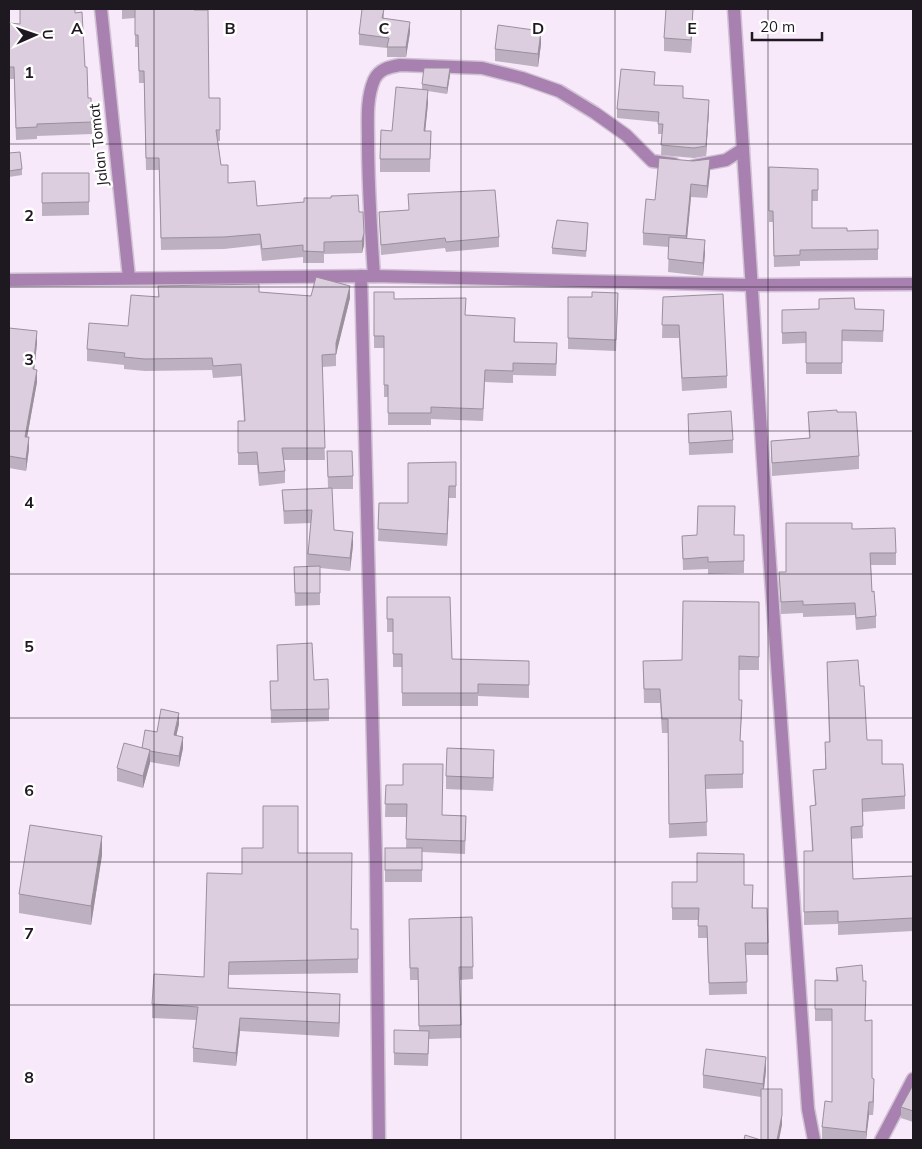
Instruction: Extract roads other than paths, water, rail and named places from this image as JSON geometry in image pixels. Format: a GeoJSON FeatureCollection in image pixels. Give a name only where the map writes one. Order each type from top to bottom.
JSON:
{"type":"FeatureCollection","features":[{"type":"Feature","properties":{"kind":"street","name":"Jalan Tomat"},"geometry":{"type":"LineString","coordinates":[[101,9],[129,278]]}},
{"type":"Feature","properties":{"kind":"street"},"geometry":{"type":"LineString","coordinates":[[734,9],[750,285],[808,1109],[814,1140]]}},
{"type":"Feature","properties":{"kind":"street"},"geometry":{"type":"LineString","coordinates":[[379,1140],[368,276],[368,102],[375,80],[380,72],[387,68],[400,66],[482,68],[522,78],[559,91],[596,113],[626,135],[645,156],[658,163],[694,166],[709,164],[726,160],[743,149]]}},
{"type":"Feature","properties":{"kind":"street"},"geometry":{"type":"LineString","coordinates":[[9,280],[368,276],[750,285],[913,284]]}},
{"type":"Feature","properties":{"kind":"street"},"geometry":{"type":"LineString","coordinates":[[881,1140],[913,1079]]}}]}
